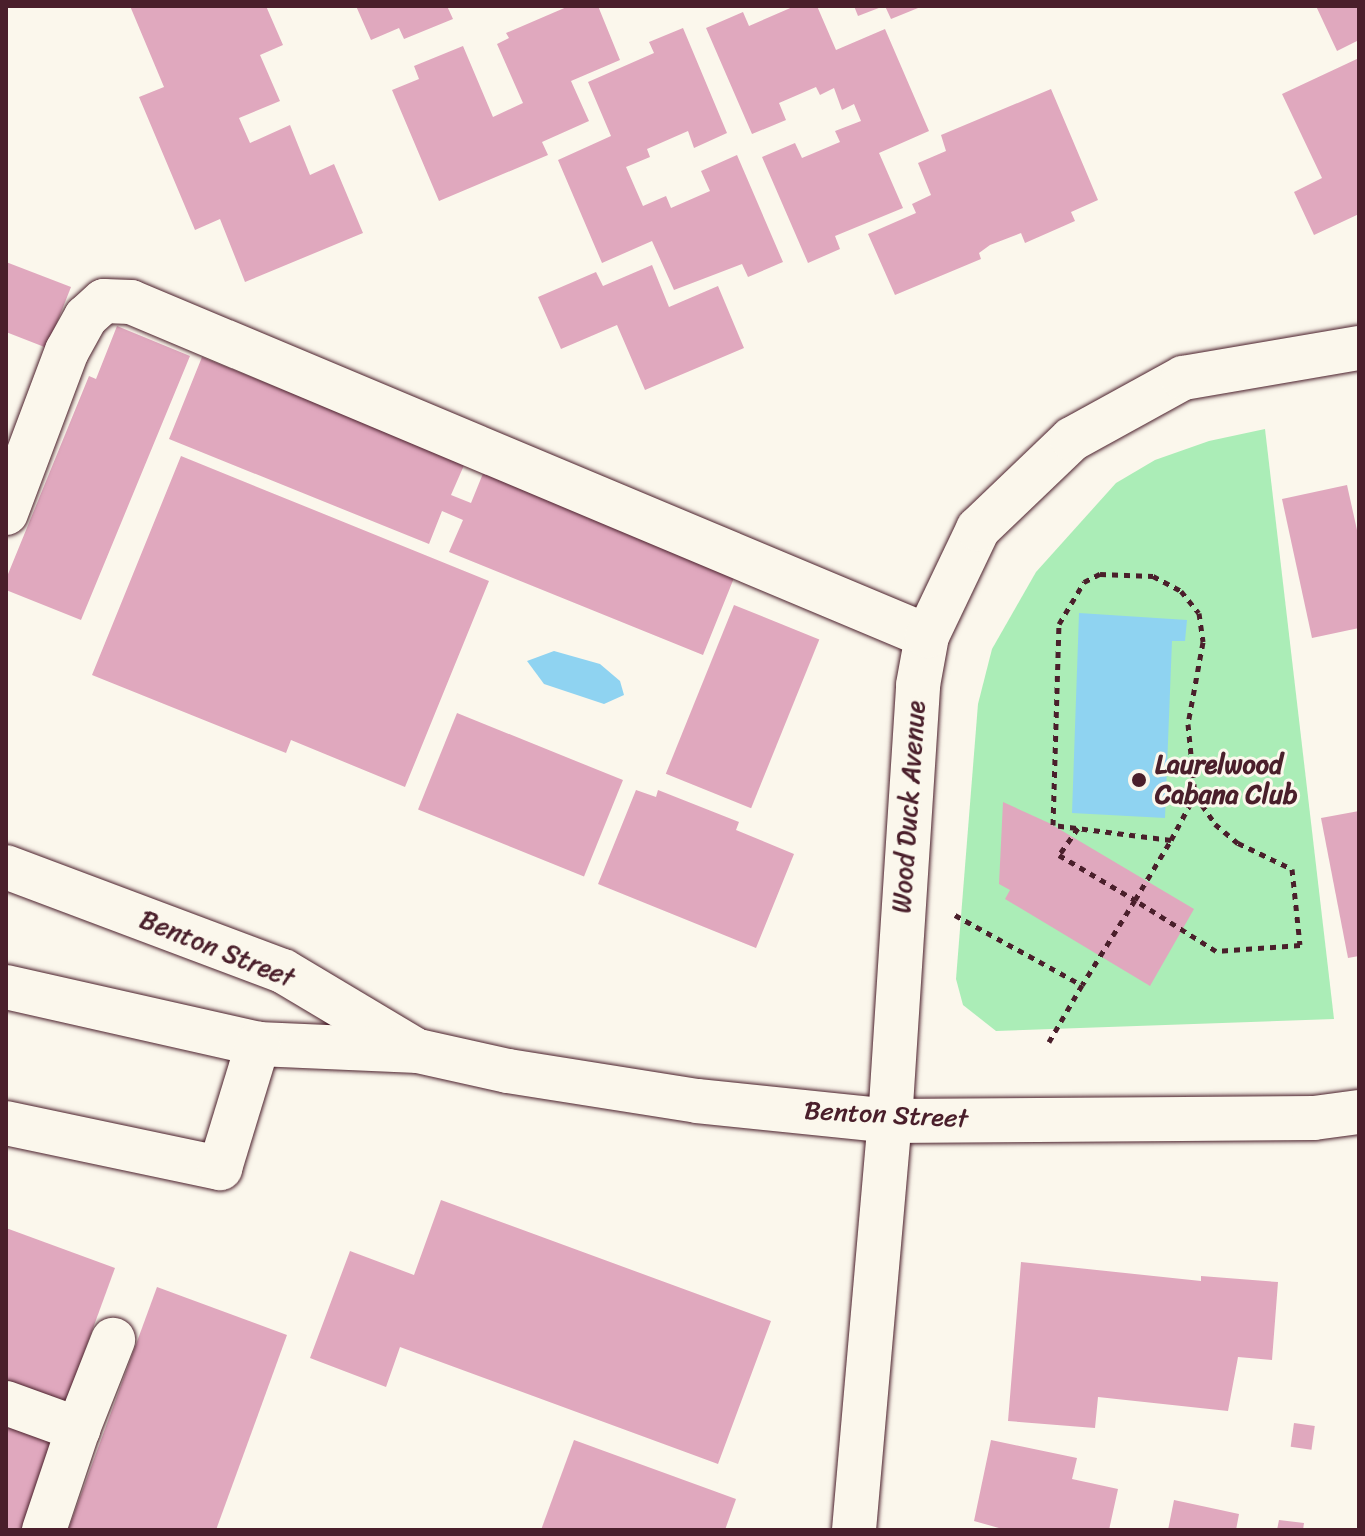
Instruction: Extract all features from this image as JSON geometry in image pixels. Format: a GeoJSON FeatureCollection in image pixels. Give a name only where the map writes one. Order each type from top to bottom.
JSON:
{"type":"FeatureCollection","features":[{"type":"Feature","properties":{"kind":"street"},"geometry":{"type":"LineString","coordinates":[[6,513],[67,351],[86,317],[104,301],[131,302],[927,636]]}},
{"type":"Feature","properties":{"kind":"street","name":"Wood Duck Avenue"},"geometry":{"type":"LineString","coordinates":[[854,1530],[890,1121],[914,747],[927,636],[978,529],[1072,439],[1183,378],[1359,348]]}},
{"type":"Feature","properties":{"kind":"street","name":"Benton Street"},"geometry":{"type":"LineString","coordinates":[[6,867],[283,971],[418,1051]]}},
{"type":"Feature","properties":{"kind":"street","name":"Benton Street"},"geometry":{"type":"LineString","coordinates":[[6,987],[258,1044],[418,1051],[508,1071],[697,1101],[890,1121],[1314,1118],[1359,1112]]}},
{"type":"Feature","properties":{"kind":"street"},"geometry":{"type":"LineString","coordinates":[[6,1123],[220,1168],[258,1044]]}},
{"type":"Feature","properties":{"kind":"street"},"geometry":{"type":"LineString","coordinates":[[44,1530],[78,1429],[113,1340]]}},
{"type":"Feature","properties":{"kind":"street"},"geometry":{"type":"LineString","coordinates":[[6,1403],[78,1429]]}},
{"type":"Feature","properties":{"kind":"path"},"geometry":{"type":"LineString","coordinates":[[1078,828],[1059,855],[1216,951],[1300,945],[1292,869],[1238,843],[1215,824],[1195,795],[1188,724],[1203,642],[1199,613],[1181,591],[1153,576],[1100,574],[1084,582],[1059,624],[1053,825],[1078,828],[1171,840]]}},
{"type":"Feature","properties":{"kind":"path"},"geometry":{"type":"LineString","coordinates":[[1049,1042],[1195,795]]}},
{"type":"Feature","properties":{"kind":"path"},"geometry":{"type":"LineString","coordinates":[[954,914],[1082,985]]}},
{"type":"Feature","properties":{"kind":"green space","name":"Laurelwood Cabana Club"},"geometry":{"type":"Polygon","coordinates":[[[1265,429],[1334,1019],[996,1031],[963,1005],[956,979],[978,704],[992,649],[1036,572],[1116,483],[1155,460],[1209,441],[1265,429]]]}},
{"type":"Feature","properties":{"kind":"water"},"geometry":{"type":"Polygon","coordinates":[[[1079,613],[1187,620],[1185,641],[1172,641],[1165,818],[1072,813],[1079,613]]]}},
{"type":"Feature","properties":{"kind":"water"},"geometry":{"type":"Polygon","coordinates":[[[554,651],[600,664],[620,681],[624,695],[604,704],[544,684],[527,661],[554,651]]]}},
{"type":"Feature","properties":{"kind":"building"},"geometry":{"type":"Polygon","coordinates":[[[130,6],[266,6],[283,45],[260,55],[280,101],[239,118],[250,143],[290,125],[310,175],[334,164],[363,233],[245,282],[220,219],[195,230],[139,97],[164,87],[130,6]]]}},
{"type":"Feature","properties":{"kind":"building"},"geometry":{"type":"Polygon","coordinates":[[[356,6],[447,6],[453,19],[404,39],[399,28],[371,40],[356,6]]]}},
{"type":"Feature","properties":{"kind":"building"},"geometry":{"type":"Polygon","coordinates":[[[569,6],[598,6],[620,60],[571,81],[589,121],[542,142],[548,155],[439,201],[392,90],[419,79],[414,66],[463,46],[493,117],[523,103],[497,44],[509,38],[506,33],[569,6]]]}},
{"type":"Feature","properties":{"kind":"building"},"geometry":{"type":"Polygon","coordinates":[[[795,6],[817,6],[836,50],[885,29],[929,131],[879,153],[903,208],[835,236],[840,249],[808,263],[762,157],[795,143],[802,158],[840,142],[835,131],[861,121],[854,104],[842,110],[834,88],[820,95],[816,87],[779,103],[786,120],[752,134],[706,28],[743,12],[749,26],[795,6]]]}},
{"type":"Feature","properties":{"kind":"building"},"geometry":{"type":"Polygon","coordinates":[[[854,6],[884,6],[858,16],[854,6]]]}},
{"type":"Feature","properties":{"kind":"building"},"geometry":{"type":"Polygon","coordinates":[[[885,6],[923,6],[891,19],[885,6]]]}},
{"type":"Feature","properties":{"kind":"building"},"geometry":{"type":"Polygon","coordinates":[[[1316,6],[1359,6],[1359,40],[1337,51],[1316,6]]]}},
{"type":"Feature","properties":{"kind":"building"},"geometry":{"type":"Polygon","coordinates":[[[683,28],[727,133],[694,148],[688,131],[647,149],[650,157],[626,167],[643,206],[666,196],[671,208],[710,191],[701,171],[737,155],[783,262],[748,277],[742,264],[674,290],[652,241],[602,263],[558,160],[611,136],[588,82],[654,53],[649,42],[683,28]]]}},
{"type":"Feature","properties":{"kind":"building"},"geometry":{"type":"Polygon","coordinates":[[[1359,58],[1359,214],[1314,235],[1294,192],[1322,178],[1282,94],[1359,58]]]}},
{"type":"Feature","properties":{"kind":"building"},"geometry":{"type":"Polygon","coordinates":[[[1051,89],[1098,200],[1071,212],[1075,221],[1025,243],[1021,233],[990,245],[979,253],[981,259],[895,295],[868,234],[916,213],[912,204],[931,195],[918,163],[946,151],[941,135],[1051,89]]]}},
{"type":"Feature","properties":{"kind":"building"},"geometry":{"type":"Polygon","coordinates":[[[6,262],[71,287],[47,348],[6,332],[6,262]]]}},
{"type":"Feature","properties":{"kind":"building"},"geometry":{"type":"Polygon","coordinates":[[[652,265],[669,307],[718,286],[744,348],[645,390],[617,325],[561,349],[538,297],[596,272],[603,286],[652,265]]]}},
{"type":"Feature","properties":{"kind":"building"},"geometry":{"type":"Polygon","coordinates":[[[117,326],[190,356],[81,620],[6,590],[6,579],[89,376],[96,379],[117,326]]]}},
{"type":"Feature","properties":{"kind":"building"},"geometry":{"type":"Polygon","coordinates":[[[202,357],[465,463],[451,495],[471,503],[484,471],[736,573],[703,655],[449,552],[463,520],[442,511],[429,544],[169,439],[202,357]]]}},
{"type":"Feature","properties":{"kind":"building"},"geometry":{"type":"Polygon","coordinates":[[[181,456],[489,581],[405,787],[291,740],[286,753],[92,675],[181,456]]]}},
{"type":"Feature","properties":{"kind":"building"},"geometry":{"type":"Polygon","coordinates":[[[1347,485],[1359,539],[1359,628],[1312,638],[1282,499],[1347,485]]]}},
{"type":"Feature","properties":{"kind":"building"},"geometry":{"type":"Polygon","coordinates":[[[734,605],[819,639],[751,808],[666,774],[734,605]]]}},
{"type":"Feature","properties":{"kind":"building"},"geometry":{"type":"Polygon","coordinates":[[[457,713],[623,780],[584,876],[418,809],[457,713]]]}},
{"type":"Feature","properties":{"kind":"building"},"geometry":{"type":"Polygon","coordinates":[[[636,790],[656,797],[658,790],[739,822],[736,830],[794,854],[756,948],[598,884],[636,790]]]}},
{"type":"Feature","properties":{"kind":"building"},"geometry":{"type":"Polygon","coordinates":[[[1003,802],[1049,823],[1194,909],[1150,986],[1005,899],[1010,890],[999,884],[1003,802]]]}},
{"type":"Feature","properties":{"kind":"building"},"geometry":{"type":"Polygon","coordinates":[[[1359,811],[1359,956],[1348,958],[1321,818],[1359,811]]]}},
{"type":"Feature","properties":{"kind":"building"},"geometry":{"type":"Polygon","coordinates":[[[441,1200],[771,1321],[718,1464],[400,1347],[386,1387],[310,1358],[350,1251],[414,1275],[441,1200]]]}},
{"type":"Feature","properties":{"kind":"building"},"geometry":{"type":"Polygon","coordinates":[[[6,1228],[115,1268],[66,1402],[6,1380],[6,1228]]]}},
{"type":"Feature","properties":{"kind":"building"},"geometry":{"type":"Polygon","coordinates":[[[1021,1262],[1201,1281],[1201,1276],[1278,1282],[1272,1360],[1238,1357],[1228,1411],[1098,1397],[1095,1428],[1008,1421],[1021,1262]]]}},
{"type":"Feature","properties":{"kind":"building"},"geometry":{"type":"Polygon","coordinates":[[[157,1287],[287,1335],[216,1530],[68,1530],[157,1287]]]}},
{"type":"Feature","properties":{"kind":"building"},"geometry":{"type":"Polygon","coordinates":[[[6,1423],[58,1442],[27,1530],[6,1530],[6,1423]]]}},
{"type":"Feature","properties":{"kind":"building"},"geometry":{"type":"Polygon","coordinates":[[[1294,1423],[1315,1426],[1311,1450],[1291,1447],[1294,1423]]]}},
{"type":"Feature","properties":{"kind":"building"},"geometry":{"type":"Polygon","coordinates":[[[574,1440],[736,1499],[725,1530],[541,1530],[574,1440]]]}},
{"type":"Feature","properties":{"kind":"building"},"geometry":{"type":"Polygon","coordinates":[[[991,1440],[1077,1458],[1072,1479],[1118,1489],[1109,1530],[1006,1530],[974,1521],[991,1440]]]}},
{"type":"Feature","properties":{"kind":"building"},"geometry":{"type":"Polygon","coordinates":[[[1174,1500],[1239,1514],[1236,1530],[1168,1530],[1174,1500]]]}},
{"type":"Feature","properties":{"kind":"building"},"geometry":{"type":"Polygon","coordinates":[[[1279,1520],[1304,1523],[1303,1530],[1277,1530],[1279,1520]]]}},
{"type":"Feature","properties":{"kind":"place","name":"Laurelwood Cabana Club"},"geometry":{"type":"Point","coordinates":[1139,780]}}]}
